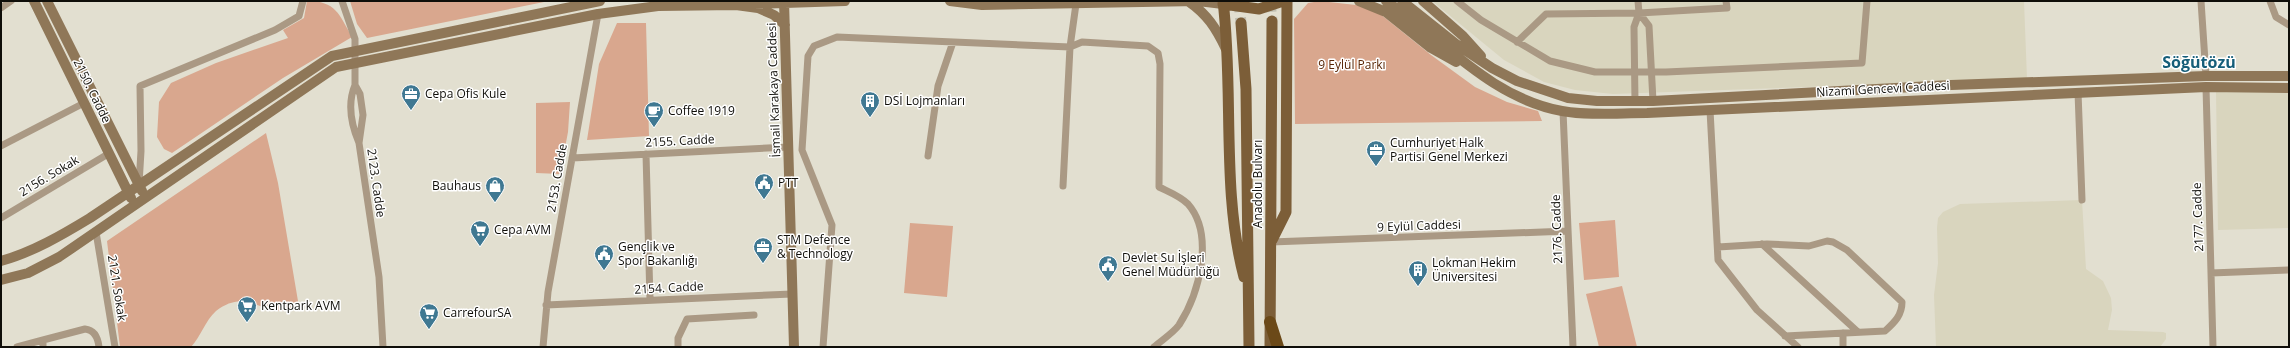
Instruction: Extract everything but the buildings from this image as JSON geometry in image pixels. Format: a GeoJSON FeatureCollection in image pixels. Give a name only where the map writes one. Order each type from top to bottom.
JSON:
{"type":"FeatureCollection","features":[{"type":"Feature","properties":{"kind":"highway"},"geometry":{"type":"LineString","coordinates":[[1270,322],[1278,347]]}},
{"type":"Feature","properties":{"kind":"main road"},"geometry":{"type":"LineString","coordinates":[[1249,292],[1236,246],[1227,50],[1223,3],[1259,9],[1283,1]]}},
{"type":"Feature","properties":{"kind":"main road"},"geometry":{"type":"LineString","coordinates":[[1270,242],[1286,212],[1286,1]]}},
{"type":"Feature","properties":{"kind":"main road","name":"Anadolu Bulvarı"},"geometry":{"type":"LineString","coordinates":[[1270,347],[1272,21]]}},
{"type":"Feature","properties":{"kind":"main road","name":"Anadolu Bulvarı"},"geometry":{"type":"LineString","coordinates":[[1241,23],[1246,89],[1249,347]]}},
{"type":"Feature","properties":{"kind":"street"},"geometry":{"type":"LineString","coordinates":[[1,8],[11,1]]}},
{"type":"Feature","properties":{"kind":"street","name":"2150. Cadde"},"geometry":{"type":"LineString","coordinates":[[34,1],[134,205]]}},
{"type":"Feature","properties":{"kind":"street","name":"2150. Cadde"},"geometry":{"type":"LineString","coordinates":[[47,1],[145,198]]}},
{"type":"Feature","properties":{"kind":"street"},"geometry":{"type":"LineString","coordinates":[[139,184],[141,151],[140,86],[275,30],[299,16],[303,1]]}},
{"type":"Feature","properties":{"kind":"street","name":"2123. Cadde"},"geometry":{"type":"LineString","coordinates":[[342,1],[353,31],[356,50],[355,85],[360,94],[363,115],[359,143],[379,277],[383,347]]}},
{"type":"Feature","properties":{"kind":"street"},"geometry":{"type":"LineString","coordinates":[[1,261],[20,256],[56,239],[332,56],[600,1]]}},
{"type":"Feature","properties":{"kind":"street"},"geometry":{"type":"LineString","coordinates":[[1,280],[45,266],[332,68],[356,61],[598,14],[658,6],[846,1]]}},
{"type":"Feature","properties":{"kind":"street"},"geometry":{"type":"LineString","coordinates":[[950,1],[982,5],[1188,1],[1223,3]]}},
{"type":"Feature","properties":{"kind":"street"},"geometry":{"type":"LineString","coordinates":[[1188,1],[1202,11],[1216,26],[1227,50]]}},
{"type":"Feature","properties":{"kind":"street","name":"Nizami Gencevi Caddesi"},"geometry":{"type":"LineString","coordinates":[[1359,1],[1386,12],[1431,48],[1486,78],[1511,94],[1536,104],[1563,111],[1647,113],[2206,87],[2289,88]]}},
{"type":"Feature","properties":{"kind":"street","name":"Nizami Gencevi Caddesi"},"geometry":{"type":"LineString","coordinates":[[1386,1],[1452,47],[1517,81],[1568,98],[1597,101],[1635,102],[1951,84],[2206,76],[2289,76]]}},
{"type":"Feature","properties":{"kind":"street","name":"Nizami Gencevi Caddesi"},"geometry":{"type":"LineString","coordinates":[[1402,1],[1486,78]]}},
{"type":"Feature","properties":{"kind":"street","name":"Nizami Gencevi Caddesi"},"geometry":{"type":"LineString","coordinates":[[1422,1],[1463,36],[1492,68]]}},
{"type":"Feature","properties":{"kind":"street"},"geometry":{"type":"LineString","coordinates":[[1457,1],[1481,20],[1550,61],[1595,72],[1651,72],[1862,63],[1867,1]]}},
{"type":"Feature","properties":{"kind":"street"},"geometry":{"type":"LineString","coordinates":[[1635,102],[1634,27],[1639,13],[1638,1]]}},
{"type":"Feature","properties":{"kind":"street"},"geometry":{"type":"LineString","coordinates":[[1517,42],[1546,14],[1639,13],[1727,8],[1726,1]]}},
{"type":"Feature","properties":{"kind":"street"},"geometry":{"type":"LineString","coordinates":[[2201,1],[2206,87]]}},
{"type":"Feature","properties":{"kind":"street"},"geometry":{"type":"LineString","coordinates":[[2270,1],[2276,17],[2289,25]]}},
{"type":"Feature","properties":{"kind":"street","name":"İsmail Karakaya Caddesi"},"geometry":{"type":"LineString","coordinates":[[784,2],[794,347]]}},
{"type":"Feature","properties":{"kind":"street"},"geometry":{"type":"LineString","coordinates":[[736,5],[758,8],[774,15],[785,25],[801,3]]}},
{"type":"Feature","properties":{"kind":"street"},"geometry":{"type":"LineString","coordinates":[[1063,186],[1070,47],[1076,4]]}},
{"type":"Feature","properties":{"kind":"street"},"geometry":{"type":"LineString","coordinates":[[1639,13],[1649,26],[1653,101]]}},
{"type":"Feature","properties":{"kind":"street","name":"2153. Cadde"},"geometry":{"type":"LineString","coordinates":[[543,347],[546,306],[598,14]]}},
{"type":"Feature","properties":{"kind":"street"},"geometry":{"type":"LineString","coordinates":[[823,347],[832,225],[802,150],[808,56],[814,46],[837,36],[1070,47],[1082,42],[1148,46],[1158,53],[1160,64],[1159,188],[1187,204],[1198,219],[1202,248],[1201,268],[1192,297],[1178,326],[1154,347]]}},
{"type":"Feature","properties":{"kind":"street"},"geometry":{"type":"LineString","coordinates":[[928,156],[938,86],[953,42]]}},
{"type":"Feature","properties":{"kind":"street"},"geometry":{"type":"LineString","coordinates":[[355,85],[350,104],[353,129],[359,143]]}},
{"type":"Feature","properties":{"kind":"street","name":"2177. Cadde"},"geometry":{"type":"LineString","coordinates":[[2206,87],[2213,347]]}},
{"type":"Feature","properties":{"kind":"street"},"geometry":{"type":"LineString","coordinates":[[2078,92],[2082,200]]}},
{"type":"Feature","properties":{"kind":"street"},"geometry":{"type":"LineString","coordinates":[[1,146],[84,103]]}},
{"type":"Feature","properties":{"kind":"street"},"geometry":{"type":"LineString","coordinates":[[1710,110],[1718,260],[1757,310],[1798,347]]}},
{"type":"Feature","properties":{"kind":"street","name":"2176. Cadde"},"geometry":{"type":"LineString","coordinates":[[1563,111],[1573,347]]}},
{"type":"Feature","properties":{"kind":"street","name":"2155. Cadde"},"geometry":{"type":"LineString","coordinates":[[572,158],[789,147]]}},
{"type":"Feature","properties":{"kind":"street","name":"2156. Sokak"},"geometry":{"type":"LineString","coordinates":[[1,218],[108,154]]}},
{"type":"Feature","properties":{"kind":"street"},"geometry":{"type":"LineString","coordinates":[[646,154],[650,300]]}},
{"type":"Feature","properties":{"kind":"street","name":"9 Eylül Caddesi"},"geometry":{"type":"LineString","coordinates":[[1270,242],[1568,231]]}},
{"type":"Feature","properties":{"kind":"street","name":"2121. Sokak"},"geometry":{"type":"LineString","coordinates":[[96,232],[116,347]]}},
{"type":"Feature","properties":{"kind":"street"},"geometry":{"type":"LineString","coordinates":[[1718,247],[1762,244],[1809,246],[1827,241],[1833,242],[1847,250],[1902,302],[1902,309],[1897,321],[1885,331],[1785,336]]}},
{"type":"Feature","properties":{"kind":"street"},"geometry":{"type":"LineString","coordinates":[[1762,244],[1858,332]]}},
{"type":"Feature","properties":{"kind":"street"},"geometry":{"type":"LineString","coordinates":[[2211,273],[2289,270]]}},
{"type":"Feature","properties":{"kind":"street","name":"2154. Cadde"},"geometry":{"type":"LineString","coordinates":[[546,306],[792,294]]}},
{"type":"Feature","properties":{"kind":"street"},"geometry":{"type":"LineString","coordinates":[[678,347],[678,338],[687,319],[754,315]]}},
{"type":"Feature","properties":{"kind":"street"},"geometry":{"type":"LineString","coordinates":[[17,347],[43,344],[85,329],[91,330],[95,334],[99,347]]}},
{"type":"Feature","properties":{"kind":"street"},"geometry":{"type":"LineString","coordinates":[[1843,333],[1843,347]]}},
{"type":"Feature","properties":{"kind":"shaded area"},"geometry":{"type":"Polygon","coordinates":[[[1432,1],[2024,1],[2027,79],[1613,94],[1575,90],[1544,82],[1504,60],[1432,1]]]}},
{"type":"Feature","properties":{"kind":"shaded area"},"geometry":{"type":"Polygon","coordinates":[[[2289,91],[2289,228],[2218,230],[2216,92],[2289,91]]]}},
{"type":"Feature","properties":{"kind":"shaded area"},"geometry":{"type":"Polygon","coordinates":[[[2082,200],[2086,269],[2103,281],[2111,298],[2112,310],[2108,330],[2166,333],[2166,339],[2160,347],[1936,347],[1934,295],[1938,263],[1937,228],[1938,218],[1943,212],[1960,204],[2082,200]]]}},
{"type":"Feature","properties":{"kind":"green space"},"geometry":{"type":"Polygon","coordinates":[[[307,1],[324,3],[336,10],[352,37],[283,78],[172,153],[164,149],[157,137],[159,102],[171,83],[216,63],[288,38],[283,30],[304,18],[307,1]]]}},
{"type":"Feature","properties":{"kind":"green space"},"geometry":{"type":"Polygon","coordinates":[[[350,1],[549,1],[367,38],[357,24],[350,1]]]}},
{"type":"Feature","properties":{"kind":"green space","name":"9 Eylül Parkı"},"geometry":{"type":"Polygon","coordinates":[[[1320,1],[1356,5],[1379,13],[1431,55],[1475,87],[1507,102],[1538,111],[1542,121],[1295,124],[1294,19],[1308,3],[1320,1]]]}},
{"type":"Feature","properties":{"kind":"green space"},"geometry":{"type":"Polygon","coordinates":[[[617,23],[646,23],[649,136],[587,140],[599,64],[617,23]]]}},
{"type":"Feature","properties":{"kind":"green space"},"geometry":{"type":"Polygon","coordinates":[[[570,102],[568,132],[560,174],[536,173],[536,103],[570,102]]]}},
{"type":"Feature","properties":{"kind":"green space"},"geometry":{"type":"Polygon","coordinates":[[[266,133],[278,183],[299,307],[286,311],[275,310],[251,303],[235,302],[226,305],[212,315],[191,347],[120,347],[107,241],[266,133]]]}},
{"type":"Feature","properties":{"kind":"green space"},"geometry":{"type":"Polygon","coordinates":[[[1615,220],[1619,277],[1584,280],[1579,223],[1615,220]]]}},
{"type":"Feature","properties":{"kind":"green space"},"geometry":{"type":"Polygon","coordinates":[[[910,223],[953,226],[947,297],[904,293],[910,223]]]}},
{"type":"Feature","properties":{"kind":"green space"},"geometry":{"type":"Polygon","coordinates":[[[1622,286],[1637,347],[1599,347],[1586,294],[1622,286]]]}},
{"type":"Feature","properties":{"kind":"tunnel"},"geometry":{"type":"LineString","coordinates":[[1239,1],[1241,23]]}},
{"type":"Feature","properties":{"kind":"tunnel"},"geometry":{"type":"LineString","coordinates":[[1270,1],[1272,21]]}},
{"type":"Feature","properties":{"kind":"place","name":"Cepa Ofis Kule"},"geometry":{"type":"Point","coordinates":[411,111]}},
{"type":"Feature","properties":{"kind":"place","name":"DSİ Lojmanları"},"geometry":{"type":"Point","coordinates":[870,118]}},
{"type":"Feature","properties":{"kind":"place","name":"Coffee 1919"},"geometry":{"type":"Point","coordinates":[654,128]}},
{"type":"Feature","properties":{"kind":"place","name":"Cumhuriyet Halk Partisi Genel Merkezi"},"geometry":{"type":"Point","coordinates":[1376,167]}},
{"type":"Feature","properties":{"kind":"place","name":"PTT"},"geometry":{"type":"Point","coordinates":[764,200]}},
{"type":"Feature","properties":{"kind":"place","name":"Bauhaus"},"geometry":{"type":"Point","coordinates":[495,203]}},
{"type":"Feature","properties":{"kind":"place","name":"Cepa AVM"},"geometry":{"type":"Point","coordinates":[480,247]}},
{"type":"Feature","properties":{"kind":"place","name":"STM Defence & Technology"},"geometry":{"type":"Point","coordinates":[763,264]}},
{"type":"Feature","properties":{"kind":"place","name":"Gençlik ve Spor Bakanlığı"},"geometry":{"type":"Point","coordinates":[604,271]}},
{"type":"Feature","properties":{"kind":"place","name":"Devlet Su İşleri Genel Müdürlüğü"},"geometry":{"type":"Point","coordinates":[1108,282]}},
{"type":"Feature","properties":{"kind":"place","name":"Lokman Hekim Üniversitesi"},"geometry":{"type":"Point","coordinates":[1418,287]}},
{"type":"Feature","properties":{"kind":"place","name":"Kentpark AVM"},"geometry":{"type":"Point","coordinates":[247,323]}},
{"type":"Feature","properties":{"kind":"place","name":"CarrefourSA"},"geometry":{"type":"Point","coordinates":[429,330]}},
{"type":"Feature","properties":{"kind":"district","name":"Söğütözü"},"geometry":{"type":"Point","coordinates":[2199,62]}}]}
